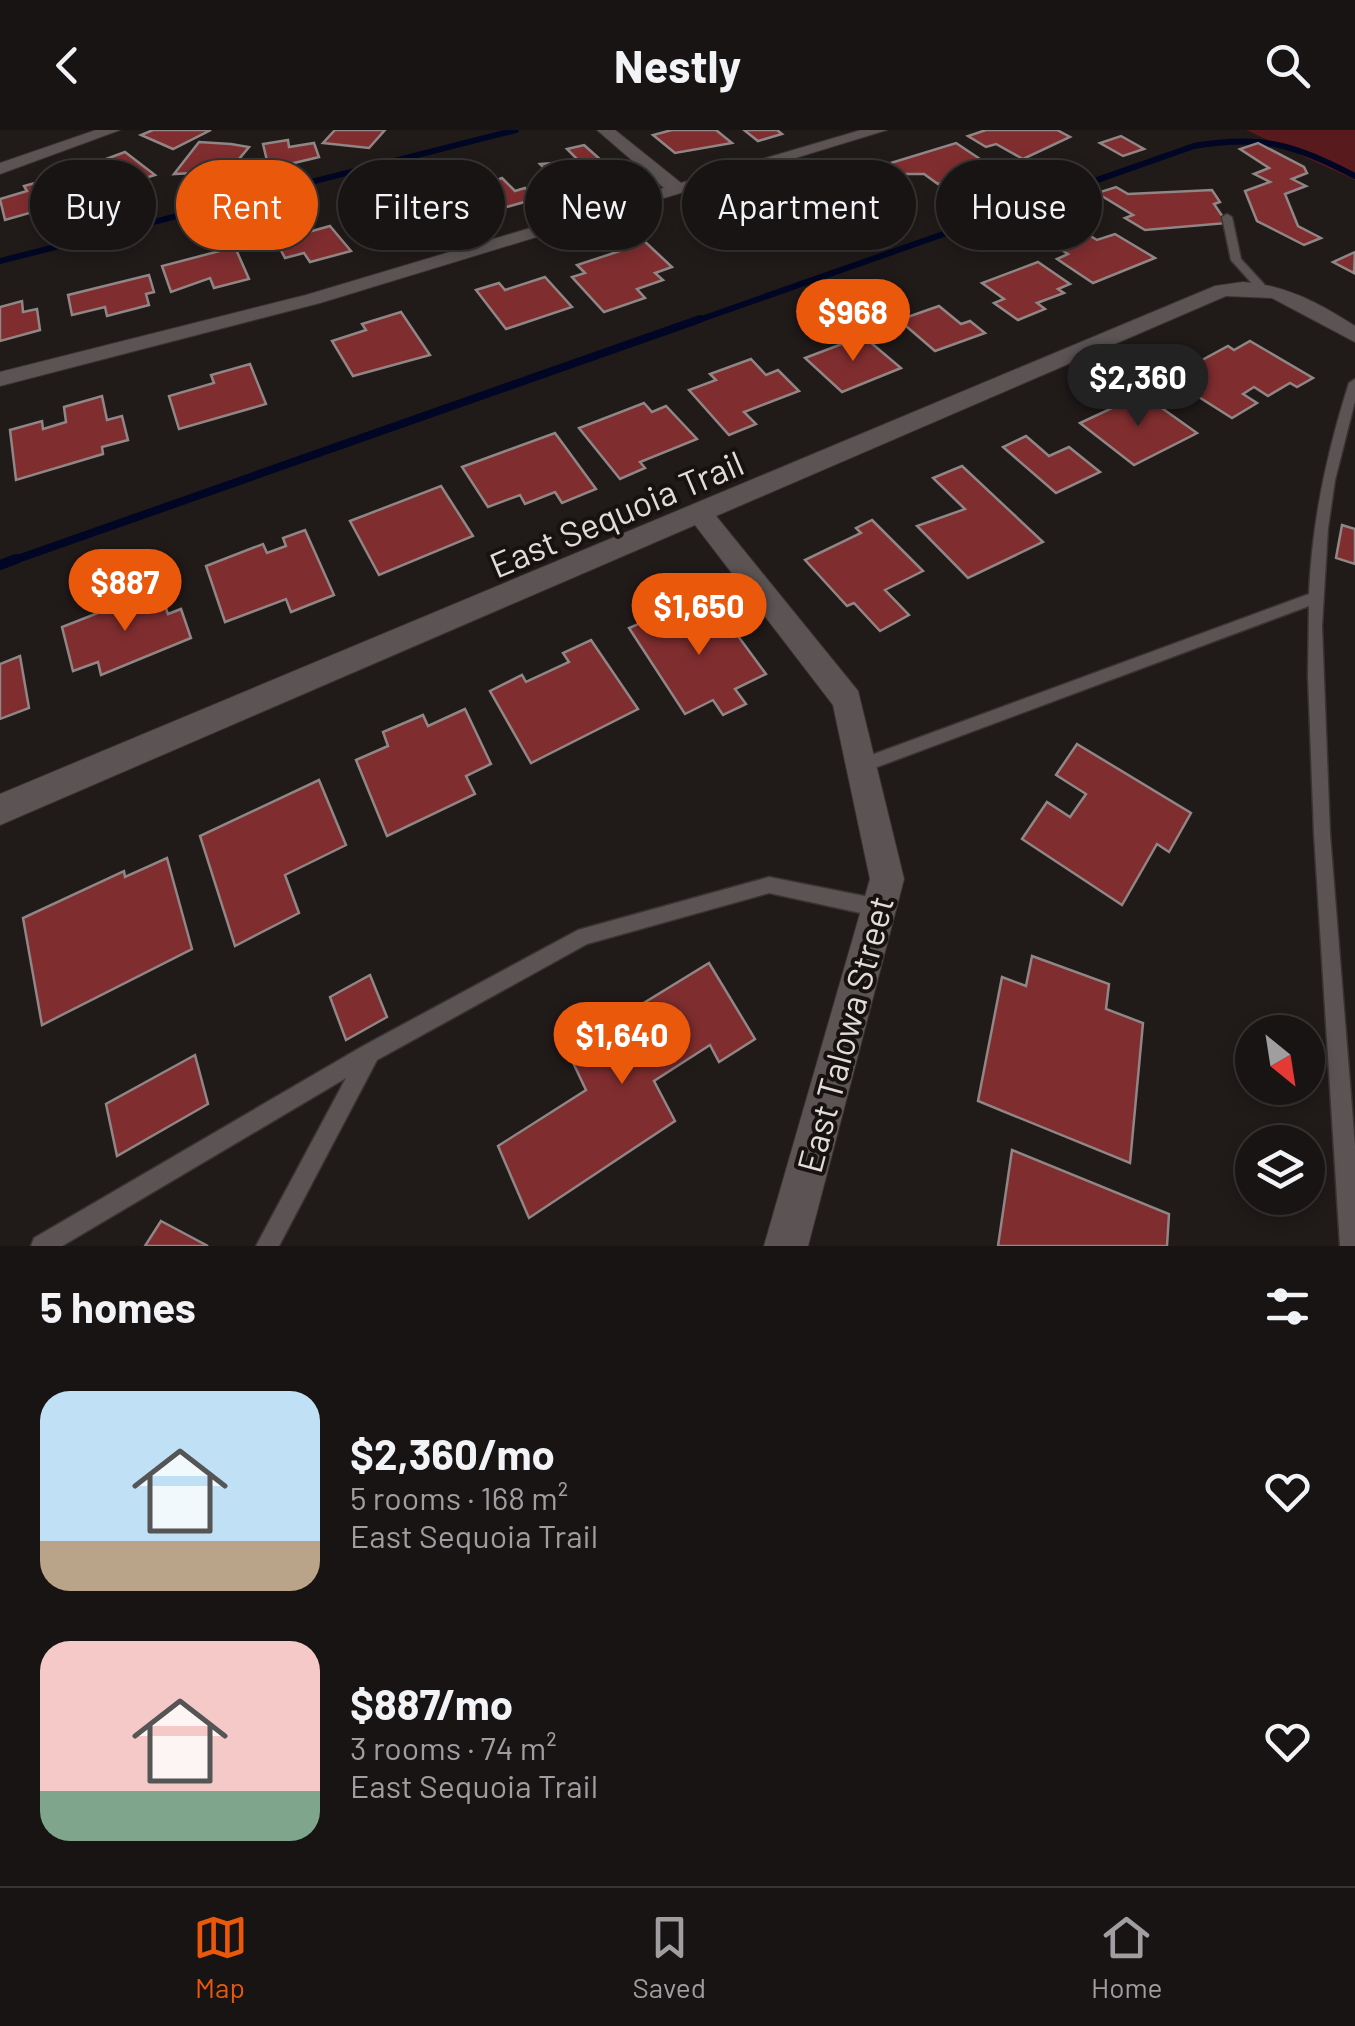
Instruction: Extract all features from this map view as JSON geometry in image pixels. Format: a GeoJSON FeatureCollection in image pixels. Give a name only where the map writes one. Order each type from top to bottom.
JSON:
{"type":"FeatureCollection","features":[{"type":"Feature","properties":{"kind":"street"},"geometry":{"type":"LineString","coordinates":[[0,169],[112,130]]}},
{"type":"Feature","properties":{"kind":"street"},"geometry":{"type":"LineString","coordinates":[[605,130],[679,191]]}},
{"type":"Feature","properties":{"kind":"street"},"geometry":{"type":"LineString","coordinates":[[0,379],[313,300],[879,130]]}},
{"type":"Feature","properties":{"kind":"street"},"geometry":{"type":"LineString","coordinates":[[1260,286],[1306,305],[1355,334]]}},
{"type":"Feature","properties":{"kind":"street","name":"East Sequoia Trail"},"geometry":{"type":"LineString","coordinates":[[0,810],[701,515],[1222,290],[1260,286]]}},
{"type":"Feature","properties":{"kind":"street","name":"East Talowa Street"},"geometry":{"type":"LineString","coordinates":[[701,515],[847,700],[887,879],[786,1246]]}},
{"type":"Feature","properties":{"kind":"lane"},"geometry":{"type":"LineString","coordinates":[[1227,217],[1236,260],[1260,286]]}},
{"type":"Feature","properties":{"kind":"lane"},"geometry":{"type":"LineString","coordinates":[[1351,1246],[1327,944],[1314,598],[1317,532],[1355,384]]}},
{"type":"Feature","properties":{"kind":"lane"},"geometry":{"type":"LineString","coordinates":[[862,766],[1314,598]]}},
{"type":"Feature","properties":{"kind":"lane"},"geometry":{"type":"LineString","coordinates":[[42,1246],[370,1053],[584,936],[769,884],[879,908]]}},
{"type":"Feature","properties":{"kind":"lane"},"geometry":{"type":"LineString","coordinates":[[267,1246],[370,1053]]}},
{"type":"Feature","properties":{"kind":"shaded area"},"geometry":{"type":"Polygon","coordinates":[[[1246,130],[1355,130],[1355,180],[1246,130]]]}},
{"type":"Feature","properties":{"kind":"building"},"geometry":{"type":"Polygon","coordinates":[[[153,130],[211,130],[173,149],[141,135],[153,130]]]}},
{"type":"Feature","properties":{"kind":"building"},"geometry":{"type":"Polygon","coordinates":[[[335,130],[385,130],[369,148],[323,143],[335,130]]]}},
{"type":"Feature","properties":{"kind":"building"},"geometry":{"type":"Polygon","coordinates":[[[672,130],[716,130],[732,143],[675,153],[653,135],[672,130]]]}},
{"type":"Feature","properties":{"kind":"building"},"geometry":{"type":"Polygon","coordinates":[[[744,130],[777,130],[782,134],[758,141],[744,130]]]}},
{"type":"Feature","properties":{"kind":"building"},"geometry":{"type":"Polygon","coordinates":[[[986,130],[1057,130],[1070,137],[1023,159],[996,144],[986,147],[968,136],[986,130]]]}},
{"type":"Feature","properties":{"kind":"building"},"geometry":{"type":"Polygon","coordinates":[[[1121,136],[1144,149],[1123,156],[1100,143],[1121,136]]]}},
{"type":"Feature","properties":{"kind":"building"},"geometry":{"type":"Polygon","coordinates":[[[288,140],[289,147],[314,143],[319,157],[267,160],[263,144],[288,140]]]}},
{"type":"Feature","properties":{"kind":"building"},"geometry":{"type":"Polygon","coordinates":[[[199,142],[249,147],[238,160],[185,160],[199,142]]]}},
{"type":"Feature","properties":{"kind":"building"},"geometry":{"type":"Polygon","coordinates":[[[956,143],[982,160],[936,160],[936,183],[924,174],[916,174],[916,160],[901,160],[956,143]]]}},
{"type":"Feature","properties":{"kind":"building"},"geometry":{"type":"Polygon","coordinates":[[[1258,143],[1304,167],[1307,173],[1292,179],[1306,186],[1285,194],[1298,226],[1321,238],[1304,245],[1257,221],[1245,191],[1270,182],[1254,174],[1269,168],[1240,149],[1258,143]]]}},
{"type":"Feature","properties":{"kind":"building"},"geometry":{"type":"Polygon","coordinates":[[[584,145],[601,160],[578,160],[567,149],[584,145]]]}},
{"type":"Feature","properties":{"kind":"building"},"geometry":{"type":"Polygon","coordinates":[[[125,152],[135,160],[103,160],[125,152]]]}},
{"type":"Feature","properties":{"kind":"building"},"geometry":{"type":"Polygon","coordinates":[[[505,181],[515,191],[525,188],[525,202],[505,207],[505,181]]]}},
{"type":"Feature","properties":{"kind":"building"},"geometry":{"type":"Polygon","coordinates":[[[30,184],[30,213],[5,220],[0,199],[27,191],[24,186],[30,184]]]}},
{"type":"Feature","properties":{"kind":"building"},"geometry":{"type":"Polygon","coordinates":[[[1116,187],[1128,194],[1212,190],[1220,202],[1214,204],[1227,223],[1145,230],[1125,218],[1133,215],[1102,196],[1102,191],[1116,187]]]}},
{"type":"Feature","properties":{"kind":"building"},"geometry":{"type":"Polygon","coordinates":[[[330,226],[338,236],[338,250],[351,251],[310,262],[304,253],[285,258],[281,250],[318,250],[318,229],[330,226]]]}},
{"type":"Feature","properties":{"kind":"building"},"geometry":{"type":"Polygon","coordinates":[[[1115,234],[1155,258],[1093,283],[1057,259],[1068,254],[1062,250],[1102,250],[1102,238],[1115,234]]]}},
{"type":"Feature","properties":{"kind":"building"},"geometry":{"type":"Polygon","coordinates":[[[236,250],[249,279],[214,288],[210,278],[171,292],[162,266],[236,250]]]}},
{"type":"Feature","properties":{"kind":"building"},"geometry":{"type":"Polygon","coordinates":[[[654,250],[672,267],[655,273],[663,280],[637,289],[645,298],[604,312],[572,277],[585,273],[577,265],[620,251],[654,250]]]}},
{"type":"Feature","properties":{"kind":"building"},"geometry":{"type":"Polygon","coordinates":[[[1355,252],[1354,273],[1333,262],[1355,252]]]}},
{"type":"Feature","properties":{"kind":"building"},"geometry":{"type":"Polygon","coordinates":[[[1038,262],[1070,284],[1058,289],[1064,293],[1037,303],[1045,309],[1018,320],[994,303],[1004,299],[982,283],[1038,262]]]}},
{"type":"Feature","properties":{"kind":"building"},"geometry":{"type":"Polygon","coordinates":[[[149,275],[154,292],[146,294],[149,305],[107,316],[105,307],[72,315],[68,295],[149,275]]]}},
{"type":"Feature","properties":{"kind":"building"},"geometry":{"type":"Polygon","coordinates":[[[545,277],[572,307],[506,329],[476,290],[499,283],[505,290],[545,277]]]}},
{"type":"Feature","properties":{"kind":"building"},"geometry":{"type":"Polygon","coordinates":[[[22,301],[23,312],[37,309],[40,330],[0,341],[0,307],[22,301]]]}},
{"type":"Feature","properties":{"kind":"building"},"geometry":{"type":"Polygon","coordinates":[[[939,306],[961,324],[970,321],[985,333],[935,351],[899,320],[939,306]]]}},
{"type":"Feature","properties":{"kind":"building"},"geometry":{"type":"Polygon","coordinates":[[[401,312],[430,355],[353,376],[332,341],[366,330],[362,324],[401,312]]]}},
{"type":"Feature","properties":{"kind":"building"},"geometry":{"type":"Polygon","coordinates":[[[863,336],[901,368],[842,392],[805,358],[863,336]]]}},
{"type":"Feature","properties":{"kind":"building"},"geometry":{"type":"Polygon","coordinates":[[[1250,341],[1313,378],[1297,387],[1290,383],[1268,396],[1254,387],[1243,394],[1257,403],[1232,418],[1169,378],[1228,346],[1234,350],[1250,341]]]}},
{"type":"Feature","properties":{"kind":"building"},"geometry":{"type":"Polygon","coordinates":[[[751,359],[766,375],[778,370],[799,391],[744,412],[756,424],[729,435],[689,390],[716,380],[710,374],[751,359]]]}},
{"type":"Feature","properties":{"kind":"building"},"geometry":{"type":"Polygon","coordinates":[[[250,364],[266,404],[179,429],[169,396],[214,383],[211,375],[250,364]]]}},
{"type":"Feature","properties":{"kind":"building"},"geometry":{"type":"Polygon","coordinates":[[[1142,394],[1197,433],[1134,465],[1080,423],[1142,394]]]}},
{"type":"Feature","properties":{"kind":"building"},"geometry":{"type":"Polygon","coordinates":[[[102,396],[107,420],[122,416],[128,440],[102,447],[103,454],[16,480],[10,430],[42,421],[43,429],[66,422],[64,407],[102,396]]]}},
{"type":"Feature","properties":{"kind":"building"},"geometry":{"type":"Polygon","coordinates":[[[644,403],[652,412],[666,406],[697,439],[640,462],[645,468],[620,479],[579,428],[644,403]]]}},
{"type":"Feature","properties":{"kind":"building"},"geometry":{"type":"Polygon","coordinates":[[[555,433],[596,489],[562,503],[555,492],[525,504],[520,495],[488,507],[462,467],[555,433]]]}},
{"type":"Feature","properties":{"kind":"building"},"geometry":{"type":"Polygon","coordinates":[[[1026,436],[1049,456],[1069,447],[1100,472],[1056,493],[1003,447],[1026,436]]]}},
{"type":"Feature","properties":{"kind":"building"},"geometry":{"type":"Polygon","coordinates":[[[962,466],[1043,542],[968,578],[917,526],[965,509],[933,478],[962,466]]]}},
{"type":"Feature","properties":{"kind":"building"},"geometry":{"type":"Polygon","coordinates":[[[441,486],[473,536],[379,575],[350,521],[441,486]]]}},
{"type":"Feature","properties":{"kind":"building"},"geometry":{"type":"Polygon","coordinates":[[[872,520],[923,571],[885,590],[909,615],[880,631],[854,603],[847,606],[805,560],[861,533],[856,528],[872,520]]]}},
{"type":"Feature","properties":{"kind":"building"},"geometry":{"type":"Polygon","coordinates":[[[1342,525],[1355,529],[1355,564],[1336,558],[1342,525]]]}},
{"type":"Feature","properties":{"kind":"building"},"geometry":{"type":"Polygon","coordinates":[[[305,530],[334,595],[291,612],[286,599],[225,622],[206,566],[263,544],[267,553],[286,546],[283,538],[305,530]]]}},
{"type":"Feature","properties":{"kind":"building"},"geometry":{"type":"Polygon","coordinates":[[[159,589],[168,614],[181,609],[191,638],[101,675],[98,662],[73,671],[62,627],[159,589]]]}},
{"type":"Feature","properties":{"kind":"building"},"geometry":{"type":"Polygon","coordinates":[[[716,606],[766,674],[735,689],[746,704],[723,715],[713,700],[685,714],[629,628],[675,608],[683,620],[716,606]]]}},
{"type":"Feature","properties":{"kind":"building"},"geometry":{"type":"Polygon","coordinates":[[[591,640],[638,709],[531,763],[490,691],[522,675],[526,682],[569,662],[563,653],[591,640]]]}},
{"type":"Feature","properties":{"kind":"building"},"geometry":{"type":"Polygon","coordinates":[[[20,656],[29,708],[0,719],[0,664],[20,656]]]}},
{"type":"Feature","properties":{"kind":"building"},"geometry":{"type":"Polygon","coordinates":[[[465,709],[491,764],[466,776],[475,794],[387,836],[356,760],[388,746],[383,732],[423,715],[428,726],[465,709]]]}},
{"type":"Feature","properties":{"kind":"building"},"geometry":{"type":"Polygon","coordinates":[[[1077,744],[1191,813],[1169,852],[1157,844],[1122,905],[1022,839],[1047,802],[1070,817],[1086,794],[1056,775],[1077,744]]]}},
{"type":"Feature","properties":{"kind":"building"},"geometry":{"type":"Polygon","coordinates":[[[319,780],[346,845],[285,875],[299,913],[235,946],[200,836],[319,780]]]}},
{"type":"Feature","properties":{"kind":"building"},"geometry":{"type":"Polygon","coordinates":[[[167,858],[192,949],[42,1025],[23,918],[124,871],[125,877],[167,858]]]}},
{"type":"Feature","properties":{"kind":"building"},"geometry":{"type":"Polygon","coordinates":[[[1032,956],[1109,984],[1106,1009],[1143,1023],[1130,1163],[978,1101],[1002,977],[1026,986],[1032,956]]]}},
{"type":"Feature","properties":{"kind":"building"},"geometry":{"type":"Polygon","coordinates":[[[709,963],[755,1039],[719,1062],[710,1045],[654,1081],[675,1121],[529,1218],[498,1146],[586,1090],[567,1050],[709,963]]]}},
{"type":"Feature","properties":{"kind":"building"},"geometry":{"type":"Polygon","coordinates":[[[370,975],[387,1017],[346,1040],[330,997],[370,975]]]}},
{"type":"Feature","properties":{"kind":"building"},"geometry":{"type":"Polygon","coordinates":[[[195,1055],[208,1104],[117,1156],[106,1104],[195,1055]]]}},
{"type":"Feature","properties":{"kind":"building"},"geometry":{"type":"Polygon","coordinates":[[[1012,1150],[1169,1214],[1167,1246],[998,1246],[1012,1150]]]}},
{"type":"Feature","properties":{"kind":"building"},"geometry":{"type":"Polygon","coordinates":[[[161,1221],[208,1246],[145,1246],[161,1221]]]}},
{"type":"Feature","properties":{"kind":"waterway"},"geometry":{"type":"LineString","coordinates":[[0,261],[516,130]]}},
{"type":"Feature","properties":{"kind":"waterway"},"geometry":{"type":"LineString","coordinates":[[693,322],[1194,146],[1240,141],[1278,145],[1355,176]]}},
{"type":"Feature","properties":{"kind":"waterway"},"geometry":{"type":"LineString","coordinates":[[9,562],[700,319]]}},
{"type":"Feature","properties":{"kind":"waterway"},"geometry":{"type":"LineString","coordinates":[[0,565],[16,559]]}}]}
